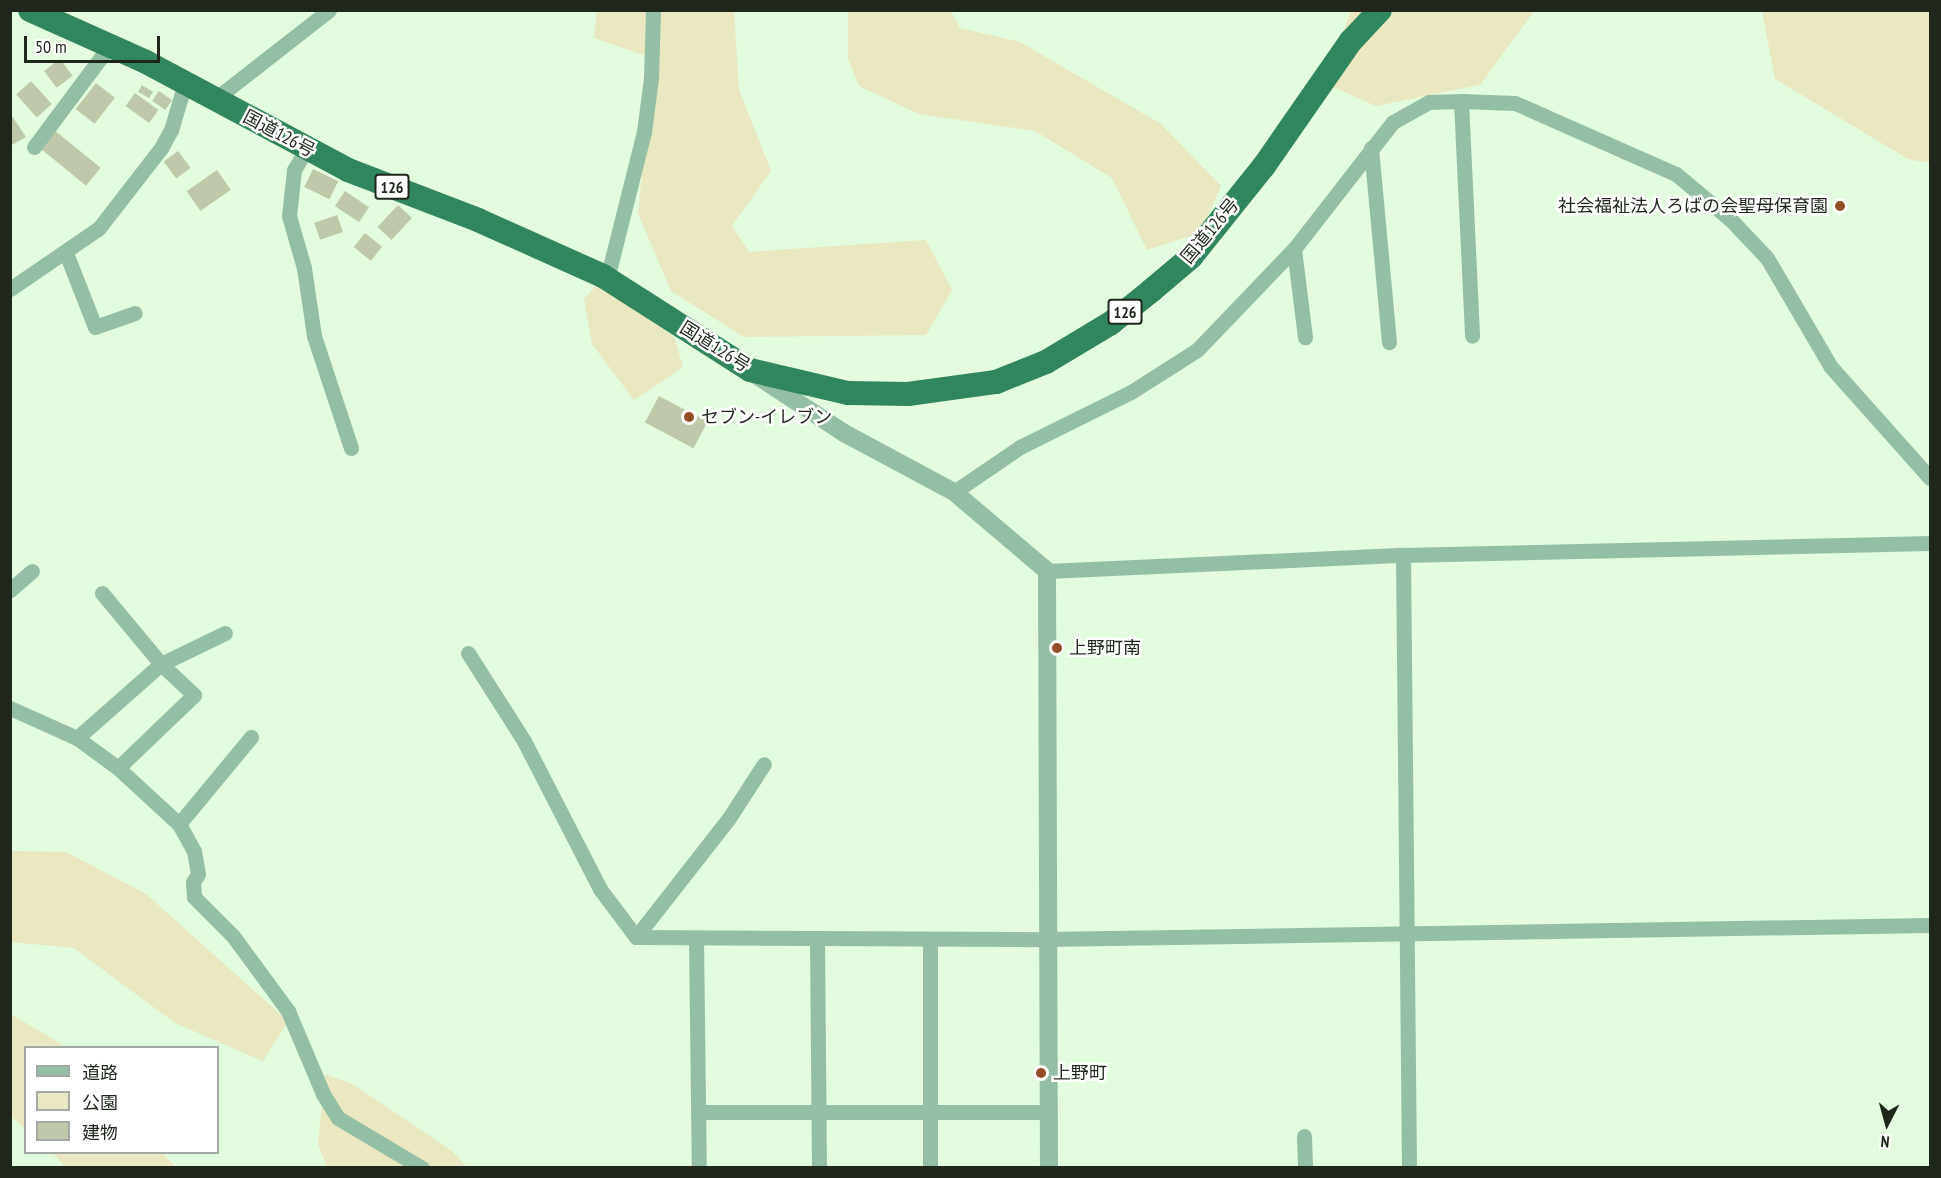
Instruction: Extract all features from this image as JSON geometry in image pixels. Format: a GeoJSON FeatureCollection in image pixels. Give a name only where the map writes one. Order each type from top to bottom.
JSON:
{"type":"FeatureCollection","features":[{"type":"Feature","properties":{"kind":"highway","name":"国道126号"},"geometry":{"type":"LineString","coordinates":[[30,10],[186,82],[306,150],[607,279],[750,370],[848,393],[908,394],[996,382],[1046,363],[1111,323],[1191,257],[1264,166],[1351,41],[1380,10]]}},
{"type":"Feature","properties":{"kind":"street"},"geometry":{"type":"LineString","coordinates":[[607,279],[644,132],[651,78],[653,10]]}},
{"type":"Feature","properties":{"kind":"street"},"geometry":{"type":"LineString","coordinates":[[214,99],[328,11]]}},
{"type":"Feature","properties":{"kind":"street"},"geometry":{"type":"LineString","coordinates":[[34,147],[110,45]]}},
{"type":"Feature","properties":{"kind":"street"},"geometry":{"type":"LineString","coordinates":[[10,289],[66,253],[99,228],[151,164],[171,130],[186,82]]}},
{"type":"Feature","properties":{"kind":"street"},"geometry":{"type":"LineString","coordinates":[[954,492],[1020,447],[1131,392],[1197,350],[1294,249],[1393,122],[1429,102],[1461,100],[1515,103],[1676,174],[1731,220],[1767,258],[1831,367],[1930,477]]}},
{"type":"Feature","properties":{"kind":"street"},"geometry":{"type":"LineString","coordinates":[[1461,100],[1472,336]]}},
{"type":"Feature","properties":{"kind":"street"},"geometry":{"type":"LineString","coordinates":[[1371,148],[1389,342]]}},
{"type":"Feature","properties":{"kind":"street"},"geometry":{"type":"LineString","coordinates":[[306,150],[294,170],[289,216],[304,268],[314,336],[351,448]]}},
{"type":"Feature","properties":{"kind":"street"},"geometry":{"type":"LineString","coordinates":[[1294,249],[1305,337]]}},
{"type":"Feature","properties":{"kind":"street"},"geometry":{"type":"LineString","coordinates":[[66,253],[95,327],[135,313]]}},
{"type":"Feature","properties":{"kind":"street"},"geometry":{"type":"LineString","coordinates":[[750,370],[844,433],[954,492],[1047,571],[1403,555],[1930,543]]}},
{"type":"Feature","properties":{"kind":"street"},"geometry":{"type":"LineString","coordinates":[[1403,555],[1408,1167]]}},
{"type":"Feature","properties":{"kind":"street"},"geometry":{"type":"LineString","coordinates":[[1047,571],[1046,939],[1049,1167]]}},
{"type":"Feature","properties":{"kind":"street"},"geometry":{"type":"LineString","coordinates":[[10,590],[32,572]]}},
{"type":"Feature","properties":{"kind":"street"},"geometry":{"type":"LineString","coordinates":[[102,593],[161,664],[194,695],[118,768]]}},
{"type":"Feature","properties":{"kind":"street"},"geometry":{"type":"LineString","coordinates":[[77,738],[161,664],[225,633]]}},
{"type":"Feature","properties":{"kind":"street"},"geometry":{"type":"LineString","coordinates":[[468,653],[524,741],[600,889],[636,937]]}},
{"type":"Feature","properties":{"kind":"street"},"geometry":{"type":"LineString","coordinates":[[10,708],[77,738],[118,768],[179,824],[194,851],[198,874],[193,882],[194,897],[233,936],[288,1011],[323,1094],[338,1118],[422,1167]]}},
{"type":"Feature","properties":{"kind":"street"},"geometry":{"type":"LineString","coordinates":[[179,824],[251,737]]}},
{"type":"Feature","properties":{"kind":"street"},"geometry":{"type":"LineString","coordinates":[[636,937],[729,818],[764,764]]}},
{"type":"Feature","properties":{"kind":"street"},"geometry":{"type":"LineString","coordinates":[[636,937],[1046,939],[1930,925]]}},
{"type":"Feature","properties":{"kind":"street"},"geometry":{"type":"LineString","coordinates":[[696,938],[699,1167]]}},
{"type":"Feature","properties":{"kind":"street"},"geometry":{"type":"LineString","coordinates":[[817,939],[819,1167]]}},
{"type":"Feature","properties":{"kind":"street"},"geometry":{"type":"LineString","coordinates":[[930,939],[930,1167]]}},
{"type":"Feature","properties":{"kind":"street"},"geometry":{"type":"LineString","coordinates":[[699,1112],[1048,1112]]}},
{"type":"Feature","properties":{"kind":"street"},"geometry":{"type":"LineString","coordinates":[[1304,1136],[1305,1167]]}},
{"type":"Feature","properties":{"kind":"green space"},"geometry":{"type":"Polygon","coordinates":[[[597,11],[734,11],[739,90],[771,171],[732,226],[749,252],[926,240],[952,290],[926,335],[744,337],[671,291],[638,213],[649,102],[649,57],[594,38],[597,11]]]}},
{"type":"Feature","properties":{"kind":"green space"},"geometry":{"type":"Polygon","coordinates":[[[848,11],[951,11],[960,28],[1020,42],[1161,124],[1221,186],[1200,233],[1147,250],[1112,178],[1035,131],[919,114],[859,86],[848,59],[848,11]]]}},
{"type":"Feature","properties":{"kind":"green space"},"geometry":{"type":"Polygon","coordinates":[[[1351,11],[1534,11],[1480,85],[1376,106],[1324,83],[1351,11]]]}},
{"type":"Feature","properties":{"kind":"green space"},"geometry":{"type":"Polygon","coordinates":[[[1762,11],[1930,11],[1930,163],[1908,159],[1775,79],[1762,11]]]}},
{"type":"Feature","properties":{"kind":"green space"},"geometry":{"type":"Polygon","coordinates":[[[597,285],[674,336],[683,367],[634,400],[592,344],[584,299],[597,285]]]}},
{"type":"Feature","properties":{"kind":"green space"},"geometry":{"type":"Polygon","coordinates":[[[11,851],[66,852],[146,894],[288,1021],[263,1061],[175,1023],[74,948],[11,942],[11,851]]]}},
{"type":"Feature","properties":{"kind":"green space"},"geometry":{"type":"Polygon","coordinates":[[[11,1014],[64,1046],[24,1046],[24,1128],[11,1116],[11,1014]]]}},
{"type":"Feature","properties":{"kind":"green space"},"geometry":{"type":"Polygon","coordinates":[[[325,1074],[352,1084],[452,1151],[467,1167],[327,1167],[318,1144],[325,1074]]]}},
{"type":"Feature","properties":{"kind":"green space"},"geometry":{"type":"Polygon","coordinates":[[[54,1154],[163,1154],[176,1167],[65,1167],[54,1154]]]}},
{"type":"Feature","properties":{"kind":"building"},"geometry":{"type":"Polygon","coordinates":[[[60,59],[73,76],[57,88],[44,71],[60,59]]]}},
{"type":"Feature","properties":{"kind":"building"},"geometry":{"type":"Polygon","coordinates":[[[31,81],[52,104],[37,117],[16,94],[31,81]]]}},
{"type":"Feature","properties":{"kind":"building"},"geometry":{"type":"Polygon","coordinates":[[[96,83],[115,98],[95,124],[76,109],[96,83]]]}},
{"type":"Feature","properties":{"kind":"building"},"geometry":{"type":"Polygon","coordinates":[[[142,85],[153,92],[149,98],[138,92],[142,85]]]}},
{"type":"Feature","properties":{"kind":"building"},"geometry":{"type":"Polygon","coordinates":[[[159,91],[172,100],[165,110],[152,101],[159,91]]]}},
{"type":"Feature","properties":{"kind":"building"},"geometry":{"type":"Polygon","coordinates":[[[135,93],[158,110],[149,123],[126,106],[135,93]]]}},
{"type":"Feature","properties":{"kind":"building"},"geometry":{"type":"Polygon","coordinates":[[[10,113],[26,137],[10,146],[10,113]]]}},
{"type":"Feature","properties":{"kind":"building"},"geometry":{"type":"Polygon","coordinates":[[[54,130],[101,168],[86,186],[40,148],[54,130]]]}},
{"type":"Feature","properties":{"kind":"building"},"geometry":{"type":"Polygon","coordinates":[[[178,151],[191,168],[176,179],[164,162],[178,151]]]}},
{"type":"Feature","properties":{"kind":"building"},"geometry":{"type":"Polygon","coordinates":[[[313,169],[338,181],[329,199],[304,187],[313,169]]]}},
{"type":"Feature","properties":{"kind":"building"},"geometry":{"type":"Polygon","coordinates":[[[217,170],[231,190],[200,211],[187,191],[217,170]]]}},
{"type":"Feature","properties":{"kind":"building"},"geometry":{"type":"Polygon","coordinates":[[[345,191],[369,207],[359,222],[335,206],[345,191]]]}},
{"type":"Feature","properties":{"kind":"building"},"geometry":{"type":"Polygon","coordinates":[[[398,205],[412,218],[391,240],[378,227],[398,205]]]}},
{"type":"Feature","properties":{"kind":"building"},"geometry":{"type":"Polygon","coordinates":[[[337,215],[343,232],[320,240],[314,223],[337,215]]]}},
{"type":"Feature","properties":{"kind":"building"},"geometry":{"type":"Polygon","coordinates":[[[365,233],[382,247],[371,261],[354,247],[365,233]]]}},
{"type":"Feature","properties":{"kind":"building"},"geometry":{"type":"Polygon","coordinates":[[[659,396],[708,422],[693,448],[645,422],[659,396]]]}},
{"type":"Feature","properties":{"kind":"place","name":"社会福祉法人ろばの会聖母保育園"},"geometry":{"type":"Point","coordinates":[1840,206]}},
{"type":"Feature","properties":{"kind":"place","name":"セブン-イレブン"},"geometry":{"type":"Point","coordinates":[689,417]}},
{"type":"Feature","properties":{"kind":"place","name":"上野町南"},"geometry":{"type":"Point","coordinates":[1057,648]}},
{"type":"Feature","properties":{"kind":"place","name":"上野町"},"geometry":{"type":"Point","coordinates":[1041,1073]}}]}
